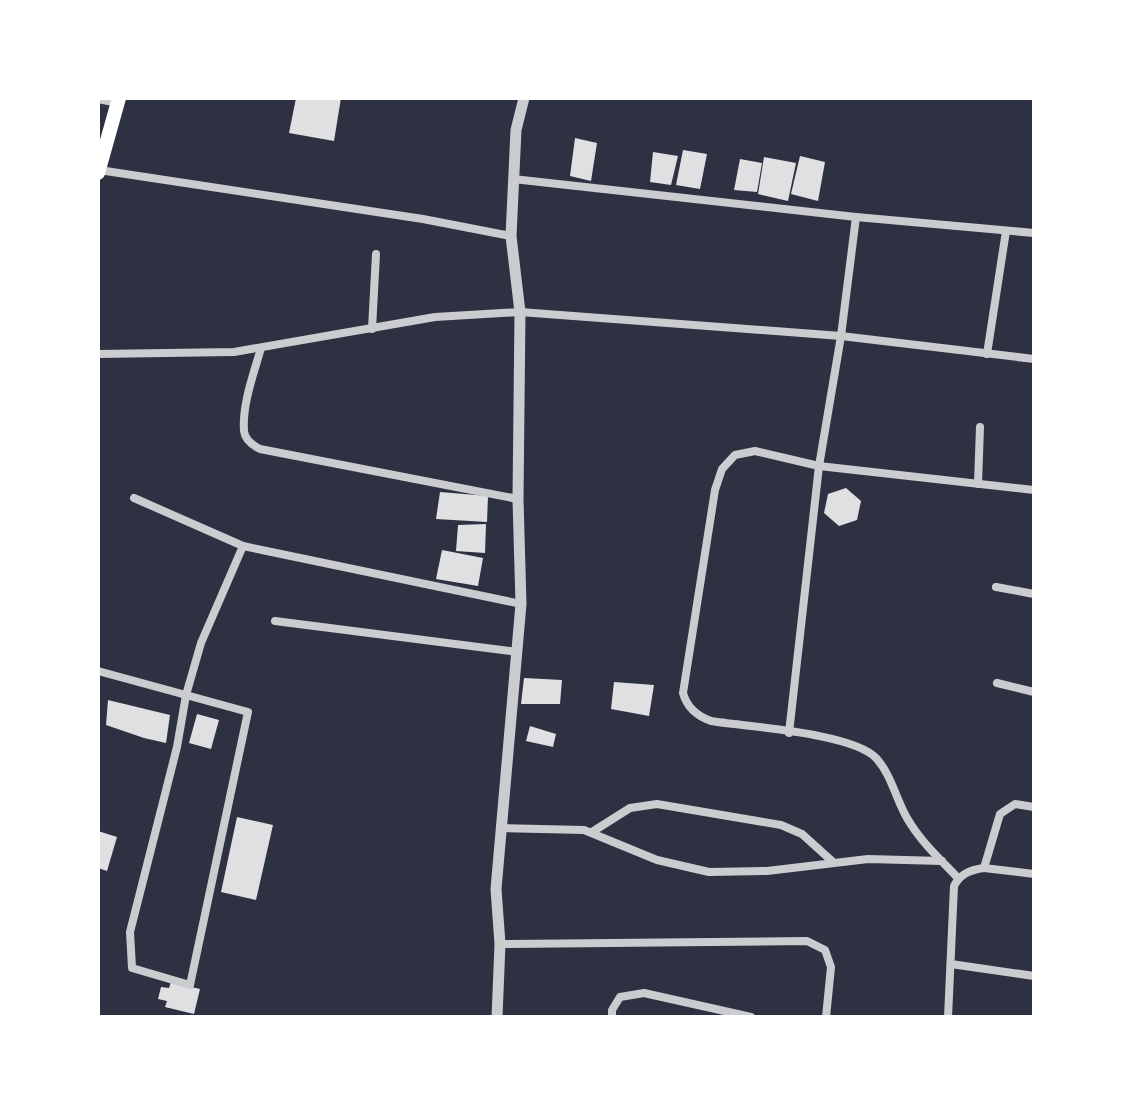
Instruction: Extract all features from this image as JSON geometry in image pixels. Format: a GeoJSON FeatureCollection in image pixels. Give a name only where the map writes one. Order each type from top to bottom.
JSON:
{"type":"FeatureCollection","features":[{"type":"Feature","properties":{"kind":"main road"},"geometry":{"type":"LineString","coordinates":[[98,172],[100,154],[118,100]]}},
{"type":"Feature","properties":{"kind":"street"},"geometry":{"type":"LineString","coordinates":[[497,1017],[500,944],[496,889],[521,604],[518,499],[520,312],[511,236],[516,130],[524,98]]}},
{"type":"Feature","properties":{"kind":"street"},"geometry":{"type":"LineString","coordinates":[[98,99],[118,100]]}},
{"type":"Feature","properties":{"kind":"street"},"geometry":{"type":"LineString","coordinates":[[98,172],[423,219],[511,236]]}},
{"type":"Feature","properties":{"kind":"street"},"geometry":{"type":"LineString","coordinates":[[513,179],[856,217],[1034,233]]}},
{"type":"Feature","properties":{"kind":"street"},"geometry":{"type":"LineString","coordinates":[[789,733],[819,466],[841,336],[856,217]]}},
{"type":"Feature","properties":{"kind":"street"},"geometry":{"type":"LineString","coordinates":[[987,354],[1006,231]]}},
{"type":"Feature","properties":{"kind":"street"},"geometry":{"type":"LineString","coordinates":[[372,329],[376,254]]}},
{"type":"Feature","properties":{"kind":"street"},"geometry":{"type":"LineString","coordinates":[[98,354],[234,352],[435,317],[520,312],[841,336],[1034,359]]}},
{"type":"Feature","properties":{"kind":"street"},"geometry":{"type":"LineString","coordinates":[[261,348],[247,400],[244,431],[251,445],[518,499]]}},
{"type":"Feature","properties":{"kind":"street"},"geometry":{"type":"LineString","coordinates":[[978,484],[980,427]]}},
{"type":"Feature","properties":{"kind":"street"},"geometry":{"type":"LineString","coordinates":[[958,878],[917,836],[885,770],[876,758],[860,747],[830,736],[711,721],[693,712],[685,701],[683,693],[715,490],[722,469],[735,455],[755,451],[819,466],[1034,490]]}},
{"type":"Feature","properties":{"kind":"street"},"geometry":{"type":"LineString","coordinates":[[134,498],[243,546],[521,604]]}},
{"type":"Feature","properties":{"kind":"street"},"geometry":{"type":"LineString","coordinates":[[98,671],[186,695],[248,712],[190,985],[132,968],[130,932],[177,747],[186,695],[201,643],[243,546]]}},
{"type":"Feature","properties":{"kind":"street"},"geometry":{"type":"LineString","coordinates":[[996,587],[1034,594]]}},
{"type":"Feature","properties":{"kind":"street"},"geometry":{"type":"LineString","coordinates":[[275,621],[518,652]]}},
{"type":"Feature","properties":{"kind":"street"},"geometry":{"type":"LineString","coordinates":[[997,683],[1034,692]]}},
{"type":"Feature","properties":{"kind":"street"},"geometry":{"type":"LineString","coordinates":[[592,832],[630,808],[657,804],[781,825],[802,834],[833,862]]}},
{"type":"Feature","properties":{"kind":"street"},"geometry":{"type":"LineString","coordinates":[[984,868],[1000,814],[1015,804],[1034,807]]}},
{"type":"Feature","properties":{"kind":"street"},"geometry":{"type":"LineString","coordinates":[[501,828],[572,828],[592,832],[657,860],[692,870],[748,873],[868,859],[942,861]]}},
{"type":"Feature","properties":{"kind":"street"},"geometry":{"type":"LineString","coordinates":[[948,1017],[953,897],[958,878],[984,868],[1034,874]]}},
{"type":"Feature","properties":{"kind":"street"},"geometry":{"type":"LineString","coordinates":[[500,944],[807,941],[825,950],[831,967],[826,1017]]}},
{"type":"Feature","properties":{"kind":"street"},"geometry":{"type":"LineString","coordinates":[[951,964],[1034,976]]}},
{"type":"Feature","properties":{"kind":"street"},"geometry":{"type":"LineString","coordinates":[[612,1017],[612,1010],[620,997],[644,993],[751,1017]]}},
{"type":"Feature","properties":{"kind":"building"},"geometry":{"type":"Polygon","coordinates":[[[296,98],[341,98],[334,141],[289,133],[296,98]]]}},
{"type":"Feature","properties":{"kind":"building"},"geometry":{"type":"Polygon","coordinates":[[[575,138],[597,143],[591,181],[570,176],[575,138]]]}},
{"type":"Feature","properties":{"kind":"building"},"geometry":{"type":"Polygon","coordinates":[[[683,150],[707,154],[700,189],[676,185],[683,150]]]}},
{"type":"Feature","properties":{"kind":"building"},"geometry":{"type":"Polygon","coordinates":[[[653,152],[678,156],[671,185],[650,182],[653,152]]]}},
{"type":"Feature","properties":{"kind":"building"},"geometry":{"type":"Polygon","coordinates":[[[800,156],[825,162],[818,201],[791,194],[800,156]]]}},
{"type":"Feature","properties":{"kind":"building"},"geometry":{"type":"Polygon","coordinates":[[[764,157],[796,163],[788,201],[758,194],[764,157]]]}},
{"type":"Feature","properties":{"kind":"building"},"geometry":{"type":"Polygon","coordinates":[[[740,159],[762,163],[757,192],[734,190],[740,159]]]}},
{"type":"Feature","properties":{"kind":"building"},"geometry":{"type":"Polygon","coordinates":[[[846,488],[861,501],[857,520],[839,526],[824,513],[828,494],[846,488]]]}},
{"type":"Feature","properties":{"kind":"building"},"geometry":{"type":"Polygon","coordinates":[[[440,492],[488,496],[487,522],[436,519],[440,492]]]}},
{"type":"Feature","properties":{"kind":"building"},"geometry":{"type":"Polygon","coordinates":[[[486,524],[485,553],[456,551],[458,525],[486,524]]]}},
{"type":"Feature","properties":{"kind":"building"},"geometry":{"type":"Polygon","coordinates":[[[442,550],[483,558],[478,586],[436,579],[442,550]]]}},
{"type":"Feature","properties":{"kind":"building"},"geometry":{"type":"Polygon","coordinates":[[[524,678],[562,680],[560,704],[521,704],[524,678]]]}},
{"type":"Feature","properties":{"kind":"building"},"geometry":{"type":"Polygon","coordinates":[[[614,682],[654,685],[649,716],[611,709],[614,682]]]}},
{"type":"Feature","properties":{"kind":"building"},"geometry":{"type":"Polygon","coordinates":[[[108,700],[170,715],[166,743],[106,725],[108,700]]]}},
{"type":"Feature","properties":{"kind":"building"},"geometry":{"type":"Polygon","coordinates":[[[197,714],[219,720],[211,749],[189,743],[197,714]]]}},
{"type":"Feature","properties":{"kind":"building"},"geometry":{"type":"Polygon","coordinates":[[[530,726],[556,734],[553,747],[526,741],[530,726]]]}},
{"type":"Feature","properties":{"kind":"building"},"geometry":{"type":"Polygon","coordinates":[[[237,817],[273,825],[256,900],[221,892],[237,817]]]}},
{"type":"Feature","properties":{"kind":"building"},"geometry":{"type":"Polygon","coordinates":[[[98,831],[117,837],[107,871],[98,868],[98,831]]]}},
{"type":"Feature","properties":{"kind":"building"},"geometry":{"type":"Polygon","coordinates":[[[171,982],[200,989],[194,1014],[165,1007],[167,1001],[158,999],[161,987],[169,988],[171,982]]]}}]}
